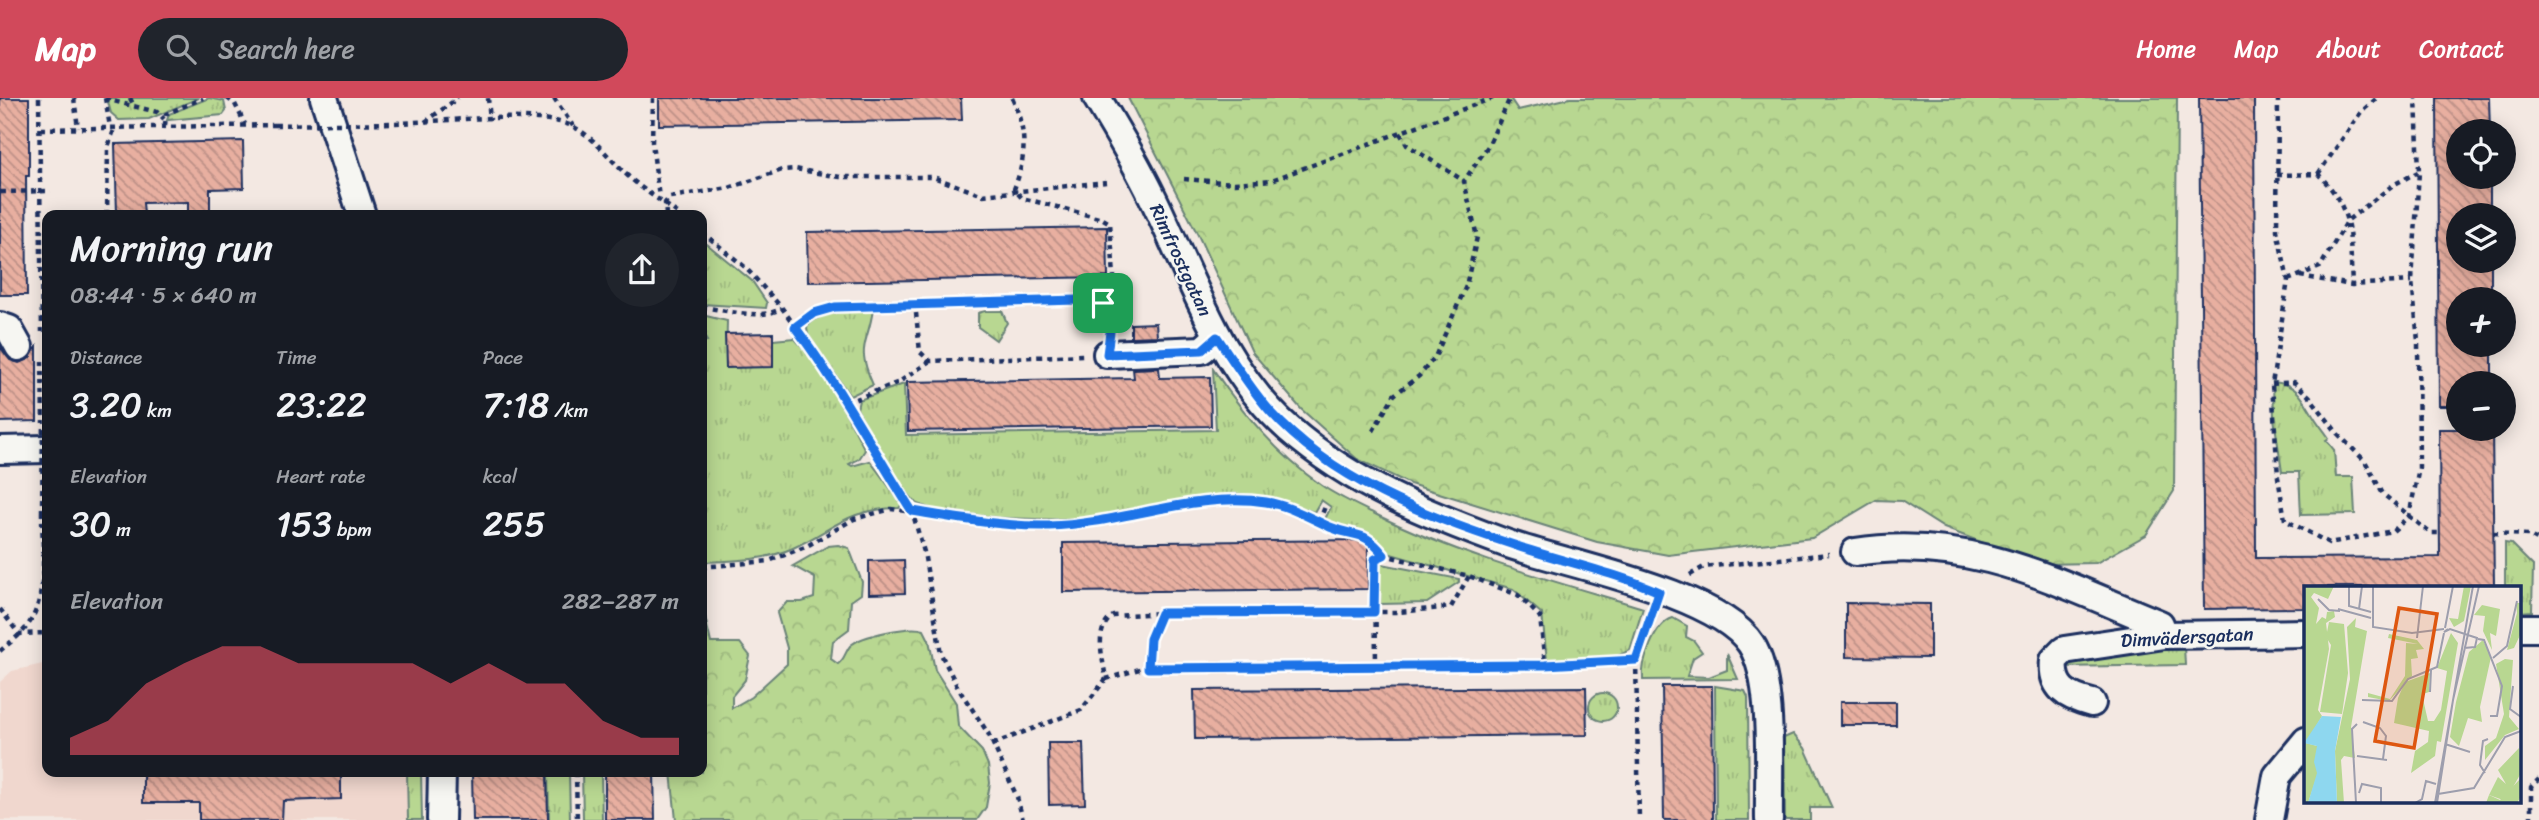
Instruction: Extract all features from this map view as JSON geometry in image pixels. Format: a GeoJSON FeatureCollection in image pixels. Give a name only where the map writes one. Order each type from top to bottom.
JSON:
{"type":"FeatureCollection","features":[{"type":"Feature","properties":{"kind":"street"},"geometry":{"type":"LineString","coordinates":[[324,98],[360,210]]}},
{"type":"Feature","properties":{"kind":"street","name":"Rimfrostgatan"},"geometry":{"type":"LineString","coordinates":[[1097,98],[1152,197],[1217,337],[1270,411],[1328,461],[1398,501],[1510,544],[1705,607],[1728,622],[1751,643],[1761,668],[1766,705],[1769,820]]}},
{"type":"Feature","properties":{"kind":"street"},"geometry":{"type":"LineString","coordinates":[[0,326],[9,329],[34,347]]}},
{"type":"Feature","properties":{"kind":"street"},"geometry":{"type":"LineString","coordinates":[[1107,354],[1202,350],[1217,337]]}},
{"type":"Feature","properties":{"kind":"street"},"geometry":{"type":"LineString","coordinates":[[0,450],[42,449]]}},
{"type":"Feature","properties":{"kind":"street"},"geometry":{"type":"LineString","coordinates":[[1854,552],[1910,545],[1993,559],[2160,624],[2164,635]]}},
{"type":"Feature","properties":{"kind":"street","name":"Dimvädersgatan"},"geometry":{"type":"LineString","coordinates":[[2092,703],[2066,695],[2055,682],[2054,660],[2064,650],[2164,635],[2304,633]]}},
{"type":"Feature","properties":{"kind":"street"},"geometry":{"type":"LineString","coordinates":[[2269,820],[2277,776],[2304,743]]}},
{"type":"Feature","properties":{"kind":"street"},"geometry":{"type":"LineString","coordinates":[[441,820],[442,777]]}},
{"type":"Feature","properties":{"kind":"path"},"geometry":{"type":"LineString","coordinates":[[39,98],[40,191],[34,347],[42,412]]}},
{"type":"Feature","properties":{"kind":"path"},"geometry":{"type":"LineString","coordinates":[[74,98],[78,128]]}},
{"type":"Feature","properties":{"kind":"path"},"geometry":{"type":"LineString","coordinates":[[107,210],[108,147],[113,127],[105,98],[120,99],[157,112],[164,119],[165,126]]}},
{"type":"Feature","properties":{"kind":"path"},"geometry":{"type":"LineString","coordinates":[[130,98],[134,106]]}},
{"type":"Feature","properties":{"kind":"path"},"geometry":{"type":"LineString","coordinates":[[164,119],[172,110],[203,98]]}},
{"type":"Feature","properties":{"kind":"path"},"geometry":{"type":"LineString","coordinates":[[227,98],[235,104],[245,124]]}},
{"type":"Feature","properties":{"kind":"path"},"geometry":{"type":"LineString","coordinates":[[424,122],[458,98]]}},
{"type":"Feature","properties":{"kind":"path"},"geometry":{"type":"LineString","coordinates":[[488,98],[490,120]]}},
{"type":"Feature","properties":{"kind":"path"},"geometry":{"type":"LineString","coordinates":[[554,98],[573,127]]}},
{"type":"Feature","properties":{"kind":"path"},"geometry":{"type":"LineString","coordinates":[[653,98],[652,142],[659,199]]}},
{"type":"Feature","properties":{"kind":"path"},"geometry":{"type":"LineString","coordinates":[[1012,98],[1026,139],[1025,158],[1014,189]]}},
{"type":"Feature","properties":{"kind":"path"},"geometry":{"type":"LineString","coordinates":[[1184,179],[1236,183],[1272,180],[1493,98]]}},
{"type":"Feature","properties":{"kind":"path"},"geometry":{"type":"LineString","coordinates":[[1464,181],[1488,146],[1510,98]]}},
{"type":"Feature","properties":{"kind":"path"},"geometry":{"type":"LineString","coordinates":[[2278,98],[2277,230],[2288,280],[2272,383],[2278,477],[2285,520],[2329,543],[2393,531],[2409,516],[2419,468],[2418,341],[2412,281],[2419,172],[2416,98]]}},
{"type":"Feature","properties":{"kind":"path"},"geometry":{"type":"LineString","coordinates":[[2318,174],[2361,112],[2377,98]]}},
{"type":"Feature","properties":{"kind":"path"},"geometry":{"type":"LineString","coordinates":[[41,128],[395,123],[526,118],[555,121],[573,127],[591,138],[630,178],[674,210]]}},
{"type":"Feature","properties":{"kind":"path"},"geometry":{"type":"LineString","coordinates":[[1373,431],[1394,395],[1419,376],[1436,357],[1466,286],[1477,237],[1464,181],[1407,145],[1400,133]]}},
{"type":"Feature","properties":{"kind":"path"},"geometry":{"type":"LineString","coordinates":[[666,210],[665,203],[670,197],[729,188],[782,170],[795,169],[840,177],[901,175],[942,178],[976,194],[1014,189],[1028,191],[1106,181]]}},
{"type":"Feature","properties":{"kind":"path"},"geometry":{"type":"LineString","coordinates":[[2288,280],[2320,267],[2348,220],[2393,185],[2419,172]]}},
{"type":"Feature","properties":{"kind":"path"},"geometry":{"type":"LineString","coordinates":[[2277,175],[2318,174],[2337,194],[2348,220],[2352,285]]}},
{"type":"Feature","properties":{"kind":"path"},"geometry":{"type":"LineString","coordinates":[[846,403],[899,382],[930,361],[1107,354],[1110,332],[1103,303],[1114,276],[1110,223],[1022,198],[1014,189]]}},
{"type":"Feature","properties":{"kind":"path"},"geometry":{"type":"LineString","coordinates":[[1,192],[51,191]]}},
{"type":"Feature","properties":{"kind":"path"},"geometry":{"type":"LineString","coordinates":[[707,236],[745,267],[782,308],[846,403],[912,511],[924,552],[941,654],[993,744],[1017,797],[1023,820]]}},
{"type":"Feature","properties":{"kind":"path"},"geometry":{"type":"LineString","coordinates":[[2299,275],[2352,285],[2412,281]]}},
{"type":"Feature","properties":{"kind":"path"},"geometry":{"type":"LineString","coordinates":[[795,327],[814,313],[835,307],[1077,300],[1103,303]]}},
{"type":"Feature","properties":{"kind":"path"},"geometry":{"type":"LineString","coordinates":[[915,303],[920,352],[930,361]]}},
{"type":"Feature","properties":{"kind":"path"},"geometry":{"type":"LineString","coordinates":[[707,308],[752,314],[776,312],[782,308]]}},
{"type":"Feature","properties":{"kind":"path"},"geometry":{"type":"LineString","coordinates":[[2272,383],[2294,382],[2310,397],[2338,435],[2365,461],[2383,494],[2430,533],[2440,533]]}},
{"type":"Feature","properties":{"kind":"path"},"geometry":{"type":"LineString","coordinates":[[707,567],[769,561],[794,552],[836,527],[863,515],[891,509],[977,522],[1049,526],[1129,518],[1227,499],[1269,502],[1342,532],[1371,538],[1384,555]]}},
{"type":"Feature","properties":{"kind":"path"},"geometry":{"type":"LineString","coordinates":[[1319,522],[1326,504]]}},
{"type":"Feature","properties":{"kind":"path"},"geometry":{"type":"LineString","coordinates":[[0,651],[27,627],[39,597],[42,513]]}},
{"type":"Feature","properties":{"kind":"path"},"geometry":{"type":"LineString","coordinates":[[2493,533],[2528,535],[2539,541]]}},
{"type":"Feature","properties":{"kind":"path"},"geometry":{"type":"LineString","coordinates":[[1639,820],[1636,660],[1659,592],[1704,567],[1854,552]]}},
{"type":"Feature","properties":{"kind":"path"},"geometry":{"type":"LineString","coordinates":[[1376,667],[1375,559],[1384,555],[1469,576],[1518,595],[1539,617],[1545,665]]}},
{"type":"Feature","properties":{"kind":"path"},"geometry":{"type":"LineString","coordinates":[[1106,679],[1100,645],[1104,624],[1120,615],[1374,612],[1451,607],[1469,576]]}},
{"type":"Feature","properties":{"kind":"path"},"geometry":{"type":"LineString","coordinates":[[0,609],[19,634]]}},
{"type":"Feature","properties":{"kind":"path"},"geometry":{"type":"LineString","coordinates":[[1148,668],[1150,639],[1161,613]]}},
{"type":"Feature","properties":{"kind":"path"},"geometry":{"type":"LineString","coordinates":[[19,634],[42,634]]}},
{"type":"Feature","properties":{"kind":"path"},"geometry":{"type":"LineString","coordinates":[[993,744],[1081,709],[1106,679],[1148,668],[1545,665],[1636,660]]}},
{"type":"Feature","properties":{"kind":"path"},"geometry":{"type":"LineString","coordinates":[[576,777],[577,820]]}},
{"type":"Feature","properties":{"kind":"path"},"geometry":{"type":"LineString","coordinates":[[2531,820],[2531,786],[2539,779]]}},
{"type":"Feature","properties":{"kind":"shaded area"},"geometry":{"type":"Polygon","coordinates":[[[42,664],[42,777],[417,777],[417,820],[0,820],[0,682],[12,671],[42,664]]]}},
{"type":"Feature","properties":{"kind":"green space"},"geometry":{"type":"Polygon","coordinates":[[[107,98],[199,98],[149,119],[119,120],[111,113],[107,98]]]}},
{"type":"Feature","properties":{"kind":"green space"},"geometry":{"type":"Polygon","coordinates":[[[209,98],[224,101],[226,111],[223,115],[167,120],[169,114],[209,98]]]}},
{"type":"Feature","properties":{"kind":"green space"},"geometry":{"type":"Polygon","coordinates":[[[1128,98],[1510,98],[1518,110],[1570,98],[2177,98],[2174,491],[2146,535],[2096,563],[2039,564],[1944,528],[1901,501],[1876,500],[1812,538],[1668,555],[1597,542],[1410,484],[1357,459],[1301,409],[1252,352],[1199,237],[1128,98]]]}},
{"type":"Feature","properties":{"kind":"green space"},"geometry":{"type":"Polygon","coordinates":[[[707,244],[752,281],[767,303],[766,308],[707,304],[707,244]]]}},
{"type":"Feature","properties":{"kind":"green space"},"geometry":{"type":"Polygon","coordinates":[[[873,309],[864,353],[873,385],[850,396],[808,336],[807,327],[828,314],[873,309]]]}},
{"type":"Feature","properties":{"kind":"green space"},"geometry":{"type":"Polygon","coordinates":[[[1002,311],[1007,323],[996,340],[978,327],[978,313],[1002,311]]]}},
{"type":"Feature","properties":{"kind":"green space"},"geometry":{"type":"Polygon","coordinates":[[[707,316],[727,321],[726,367],[773,340],[794,338],[825,377],[865,450],[859,459],[849,464],[852,466],[870,461],[902,504],[899,508],[881,509],[854,516],[793,548],[748,560],[707,562],[707,316]]]}},
{"type":"Feature","properties":{"kind":"green space"},"geometry":{"type":"Polygon","coordinates":[[[1213,369],[1249,417],[1276,446],[1305,473],[1334,493],[1409,530],[1475,556],[1643,608],[1630,650],[1614,658],[1547,660],[1542,614],[1513,589],[1384,552],[1366,532],[1345,530],[1325,519],[1331,507],[1321,500],[1314,512],[1266,498],[1237,494],[1179,501],[1115,516],[1074,520],[998,518],[935,511],[916,503],[907,493],[880,453],[857,409],[859,400],[904,384],[906,435],[1216,430],[1213,369]]]}},
{"type":"Feature","properties":{"kind":"green space"},"geometry":{"type":"Polygon","coordinates":[[[2273,382],[2288,385],[2298,392],[2329,438],[2326,440],[2334,450],[2336,477],[2353,477],[2355,514],[2301,515],[2299,472],[2282,472],[2274,418],[2273,382]]]}},
{"type":"Feature","properties":{"kind":"green space"},"geometry":{"type":"Polygon","coordinates":[[[2505,543],[2511,544],[2533,566],[2532,611],[2522,612],[2522,586],[2505,586],[2505,543]]]}},
{"type":"Feature","properties":{"kind":"green space"},"geometry":{"type":"Polygon","coordinates":[[[828,546],[849,548],[862,582],[861,594],[851,601],[849,629],[833,641],[831,659],[838,664],[850,646],[864,638],[898,630],[924,630],[929,640],[935,670],[956,703],[958,726],[982,751],[988,765],[990,783],[986,807],[977,820],[676,820],[672,777],[707,777],[707,625],[711,643],[740,643],[750,656],[745,680],[732,696],[732,708],[751,697],[787,664],[787,648],[777,613],[787,602],[802,602],[814,598],[815,578],[793,566],[828,546]]]}},
{"type":"Feature","properties":{"kind":"green space"},"geometry":{"type":"Polygon","coordinates":[[[1377,563],[1459,579],[1459,582],[1427,603],[1380,604],[1377,563]]]}},
{"type":"Feature","properties":{"kind":"green space"},"geometry":{"type":"Polygon","coordinates":[[[1673,618],[1687,626],[1686,637],[1694,641],[1702,652],[1693,658],[1687,676],[1709,677],[1727,670],[1727,654],[1738,679],[1643,680],[1644,664],[1650,645],[1660,628],[1673,618]]]}},
{"type":"Feature","properties":{"kind":"green space"},"geometry":{"type":"Polygon","coordinates":[[[2184,646],[2185,665],[2057,667],[2082,657],[2184,646]]]}},
{"type":"Feature","properties":{"kind":"green space"},"geometry":{"type":"Polygon","coordinates":[[[1715,686],[1745,691],[1748,697],[1749,820],[1716,820],[1715,686]]]}},
{"type":"Feature","properties":{"kind":"green space"},"geometry":{"type":"Polygon","coordinates":[[[1603,693],[1613,697],[1617,707],[1613,717],[1603,721],[1593,717],[1589,707],[1593,697],[1603,693]]]}},
{"type":"Feature","properties":{"kind":"green space"},"geometry":{"type":"Polygon","coordinates":[[[1793,734],[1805,748],[1832,808],[1810,808],[1810,820],[1785,820],[1784,738],[1793,734]]]}},
{"type":"Feature","properties":{"kind":"green space"},"geometry":{"type":"Polygon","coordinates":[[[407,777],[421,777],[422,820],[408,820],[407,777]]]}},
{"type":"Feature","properties":{"kind":"green space"},"geometry":{"type":"Polygon","coordinates":[[[548,777],[569,777],[570,820],[549,820],[548,777]]]}},
{"type":"Feature","properties":{"kind":"green space"},"geometry":{"type":"Polygon","coordinates":[[[582,777],[601,777],[602,819],[583,819],[582,777]]]}},
{"type":"Feature","properties":{"kind":"building"},"geometry":{"type":"Polygon","coordinates":[[[0,98],[29,98],[29,176],[26,176],[27,295],[0,295],[0,98]]]}},
{"type":"Feature","properties":{"kind":"building"},"geometry":{"type":"Polygon","coordinates":[[[659,98],[961,98],[962,120],[659,125],[659,98]]]}},
{"type":"Feature","properties":{"kind":"building"},"geometry":{"type":"Polygon","coordinates":[[[2199,98],[2254,98],[2256,558],[2440,557],[2439,429],[2446,429],[2446,441],[2492,441],[2494,586],[2304,586],[2304,608],[2204,609],[2199,98]]]}},
{"type":"Feature","properties":{"kind":"building"},"geometry":{"type":"Polygon","coordinates":[[[2437,98],[2489,98],[2490,119],[2446,119],[2446,189],[2490,189],[2490,203],[2446,203],[2446,273],[2491,273],[2491,287],[2446,287],[2446,357],[2492,357],[2492,371],[2446,371],[2446,406],[2439,406],[2437,98]]]}},
{"type":"Feature","properties":{"kind":"building"},"geometry":{"type":"Polygon","coordinates":[[[243,141],[244,188],[210,189],[210,210],[188,210],[188,202],[143,203],[144,210],[117,210],[115,144],[243,141]]]}},
{"type":"Feature","properties":{"kind":"building"},"geometry":{"type":"Polygon","coordinates":[[[1107,227],[1108,277],[808,282],[807,232],[1107,227]]]}},
{"type":"Feature","properties":{"kind":"building"},"geometry":{"type":"Polygon","coordinates":[[[1156,323],[1157,336],[1131,337],[1131,324],[1156,323]]]}},
{"type":"Feature","properties":{"kind":"building"},"geometry":{"type":"Polygon","coordinates":[[[773,333],[773,367],[726,368],[725,334],[773,333]]]}},
{"type":"Feature","properties":{"kind":"building"},"geometry":{"type":"Polygon","coordinates":[[[0,347],[10,360],[19,363],[27,360],[37,347],[37,421],[0,422],[0,347]]]}},
{"type":"Feature","properties":{"kind":"building"},"geometry":{"type":"Polygon","coordinates":[[[1159,368],[1160,378],[1210,377],[1211,426],[908,431],[907,382],[1134,378],[1133,369],[1159,368]]]}},
{"type":"Feature","properties":{"kind":"building"},"geometry":{"type":"Polygon","coordinates":[[[1368,540],[1368,589],[1063,592],[1063,543],[1368,540]]]}},
{"type":"Feature","properties":{"kind":"building"},"geometry":{"type":"Polygon","coordinates":[[[904,560],[905,593],[869,594],[869,561],[904,560]]]}},
{"type":"Feature","properties":{"kind":"building"},"geometry":{"type":"Polygon","coordinates":[[[1846,603],[1930,604],[1930,658],[1846,657],[1846,603]]]}},
{"type":"Feature","properties":{"kind":"building"},"geometry":{"type":"Polygon","coordinates":[[[1662,686],[1712,686],[1713,820],[1664,820],[1662,686]]]}},
{"type":"Feature","properties":{"kind":"building"},"geometry":{"type":"Polygon","coordinates":[[[1586,687],[1587,735],[1195,739],[1194,690],[1586,687]]]}},
{"type":"Feature","properties":{"kind":"building"},"geometry":{"type":"Polygon","coordinates":[[[1840,702],[1896,702],[1896,725],[1840,725],[1840,702]]]}},
{"type":"Feature","properties":{"kind":"building"},"geometry":{"type":"Polygon","coordinates":[[[1048,743],[1083,743],[1085,804],[1049,805],[1048,743]]]}},
{"type":"Feature","properties":{"kind":"building"},"geometry":{"type":"Polygon","coordinates":[[[143,777],[341,777],[341,799],[283,801],[282,820],[199,820],[199,803],[143,803],[143,777]]]}},
{"type":"Feature","properties":{"kind":"building"},"geometry":{"type":"Polygon","coordinates":[[[472,777],[547,777],[548,820],[473,820],[472,777]]]}},
{"type":"Feature","properties":{"kind":"building"},"geometry":{"type":"Polygon","coordinates":[[[605,777],[654,777],[655,820],[605,820],[605,777]]]}},
{"type":"Feature","properties":{"kind":"route"},"geometry":{"type":"LineString","coordinates":[[1077,300],[1103,303],[1110,332],[1107,354],[1202,350],[1217,337],[1270,411],[1328,461],[1361,481],[1398,501],[1510,544],[1640,583],[1659,592],[1636,660],[1545,665],[1148,668],[1150,639],[1161,613],[1374,612],[1375,559],[1384,555],[1371,538],[1342,532],[1269,502],[1243,499],[1213,500],[1129,518],[1049,526],[977,522],[912,511],[876,456],[834,381],[795,327],[814,313],[835,307],[1077,300]]}}]}
